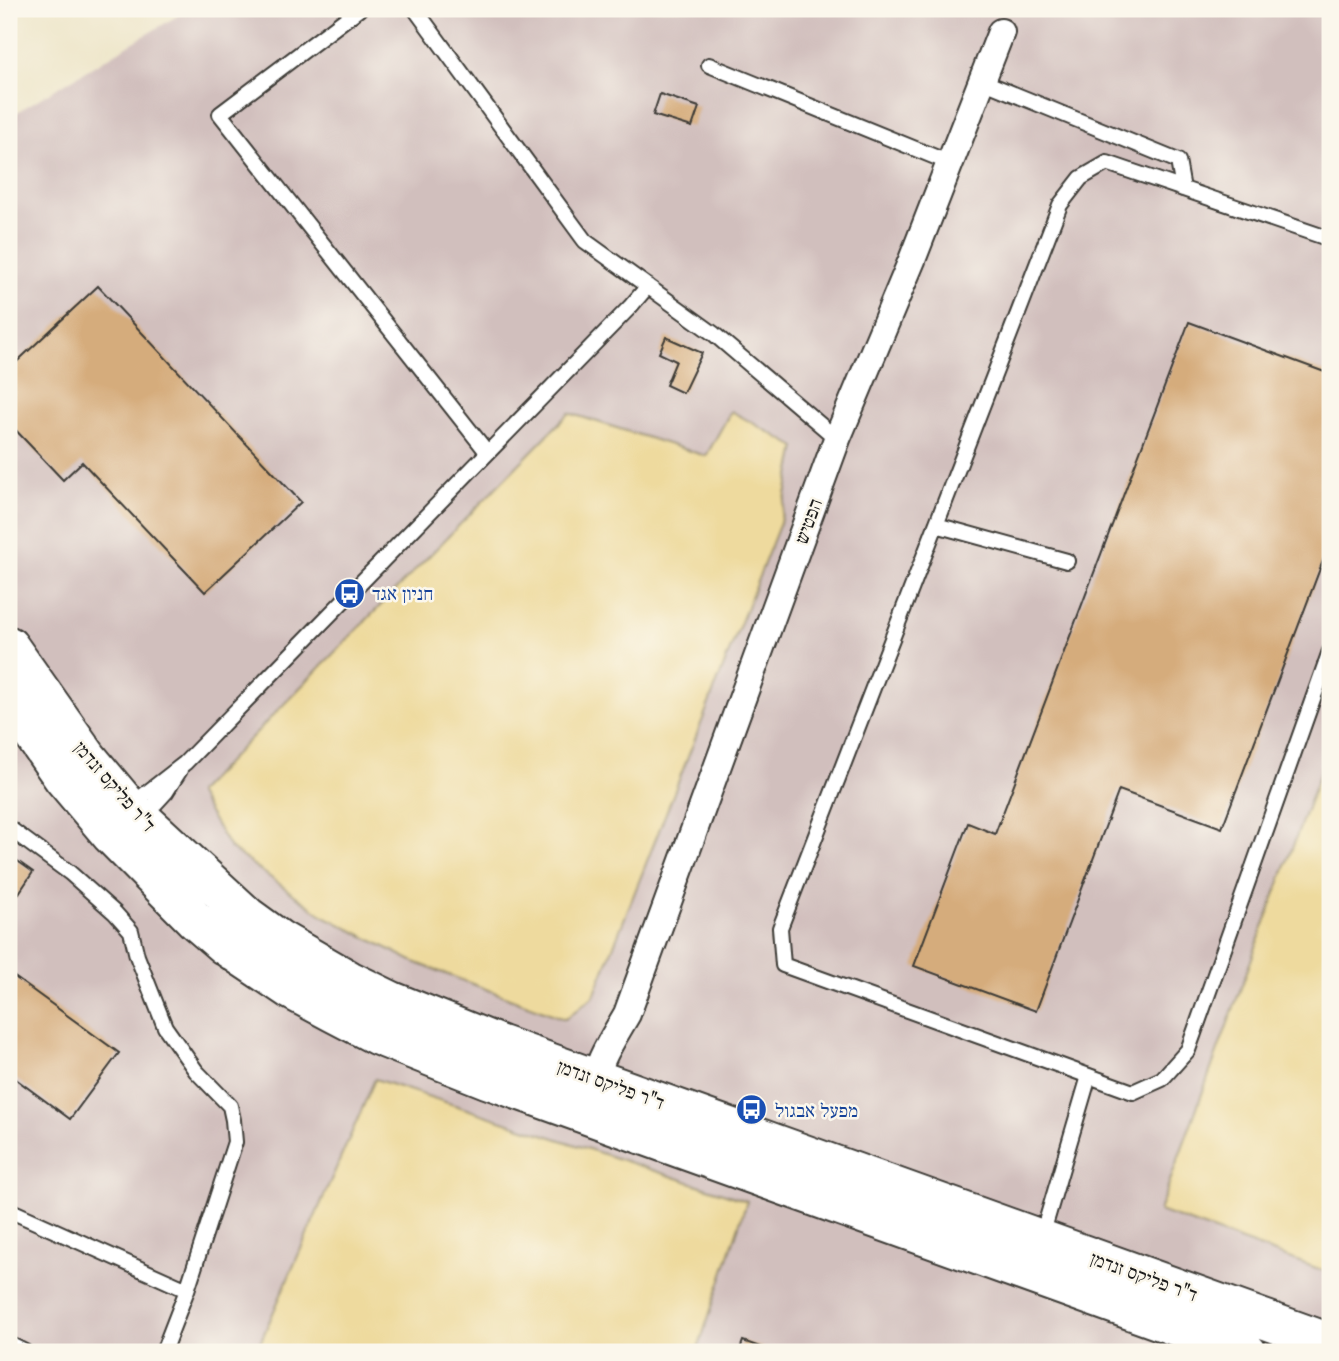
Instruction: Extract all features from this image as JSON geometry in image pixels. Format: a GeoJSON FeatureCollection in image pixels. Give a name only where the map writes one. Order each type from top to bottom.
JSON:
{"type":"FeatureCollection","features":[{"type":"Feature","properties":{"kind":"street","name":"הפטיש"},"geometry":{"type":"LineString","coordinates":[[592,1117],[603,1081],[619,1063],[627,1014],[837,439],[1001,32]]}},
{"type":"Feature","properties":{"kind":"street","name":"ד\"ר פליקס זנדמן"},"geometry":{"type":"LineString","coordinates":[[9,646],[23,705],[64,778],[280,940],[392,1002],[603,1081],[1330,1343]]}},
{"type":"Feature","properties":{"kind":"street","name":"ד\"ר פליקס זנדמן"},"geometry":{"type":"LineString","coordinates":[[124,823],[195,920],[224,945],[291,989],[376,1035],[487,1079],[1247,1352]]}},
{"type":"Feature","properties":{"kind":"lane"},"geometry":{"type":"LineString","coordinates":[[359,9],[220,114],[487,452]]}},
{"type":"Feature","properties":{"kind":"lane"},"geometry":{"type":"LineString","coordinates":[[415,9],[585,241],[714,334],[837,439]]}},
{"type":"Feature","properties":{"kind":"lane"},"geometry":{"type":"LineString","coordinates":[[709,65],[950,163]]}},
{"type":"Feature","properties":{"kind":"lane"},"geometry":{"type":"LineString","coordinates":[[982,81],[1178,161],[1183,189]]}},
{"type":"Feature","properties":{"kind":"lane"},"geometry":{"type":"LineString","coordinates":[[1330,239],[1107,163],[1081,178],[1060,205],[780,928],[783,965],[1133,1092],[1162,1079],[1188,1050],[1330,651]]}},
{"type":"Feature","properties":{"kind":"lane"},"geometry":{"type":"LineString","coordinates":[[124,823],[166,792],[185,764],[648,286]]}},
{"type":"Feature","properties":{"kind":"lane"},"geometry":{"type":"LineString","coordinates":[[936,525],[1066,561]]}},
{"type":"Feature","properties":{"kind":"lane"},"geometry":{"type":"LineString","coordinates":[[9,828],[70,873],[131,931],[145,977],[165,1027],[196,1071],[230,1106],[234,1142],[187,1290],[163,1352]]}},
{"type":"Feature","properties":{"kind":"lane"},"geometry":{"type":"LineString","coordinates":[[1041,1239],[1089,1076]]}},
{"type":"Feature","properties":{"kind":"lane"},"geometry":{"type":"LineString","coordinates":[[9,1210],[187,1290]]}},
{"type":"Feature","properties":{"kind":"lane"},"geometry":{"type":"LineString","coordinates":[[9,1344],[25,1352]]}},
{"type":"Feature","properties":{"kind":"shaded area"},"geometry":{"type":"Polygon","coordinates":[[[189,9],[1330,9],[1330,1352],[9,1352],[9,117],[189,9]]]}},
{"type":"Feature","properties":{"kind":"sand"},"geometry":{"type":"Polygon","coordinates":[[[731,411],[796,447],[780,523],[594,996],[565,1019],[414,962],[322,915],[230,848],[197,793],[569,413],[706,456],[731,411]]]}},
{"type":"Feature","properties":{"kind":"sand"},"geometry":{"type":"Polygon","coordinates":[[[1330,745],[1330,1273],[1159,1211],[1330,745]]]}},
{"type":"Feature","properties":{"kind":"sand"},"geometry":{"type":"Polygon","coordinates":[[[375,1079],[747,1201],[697,1352],[256,1352],[375,1079]]]}},
{"type":"Feature","properties":{"kind":"building"},"geometry":{"type":"Polygon","coordinates":[[[660,94],[699,107],[692,127],[653,115],[660,94]]]}},
{"type":"Feature","properties":{"kind":"building"},"geometry":{"type":"Polygon","coordinates":[[[98,286],[301,502],[205,592],[82,462],[63,480],[9,423],[9,369],[98,286]]]}},
{"type":"Feature","properties":{"kind":"building"},"geometry":{"type":"Polygon","coordinates":[[[1189,322],[1330,374],[1330,542],[1222,828],[1119,790],[1036,1011],[914,966],[968,823],[995,834],[1189,322]]]}},
{"type":"Feature","properties":{"kind":"building"},"geometry":{"type":"Polygon","coordinates":[[[666,337],[702,353],[683,393],[666,385],[676,361],[659,353],[666,337]]]}},
{"type":"Feature","properties":{"kind":"building"},"geometry":{"type":"Polygon","coordinates":[[[9,855],[33,872],[9,908],[9,855]]]}},
{"type":"Feature","properties":{"kind":"building"},"geometry":{"type":"Polygon","coordinates":[[[9,973],[119,1053],[70,1119],[9,1074],[9,973]]]}},
{"type":"Feature","properties":{"kind":"building"},"geometry":{"type":"Polygon","coordinates":[[[743,1341],[774,1352],[739,1352],[743,1341]]]}},
{"type":"Feature","properties":{"kind":"place","name":"חניון אגד"},"geometry":{"type":"Point","coordinates":[349,593]}},
{"type":"Feature","properties":{"kind":"place","name":"מפעל אבגול"},"geometry":{"type":"Point","coordinates":[752,1110]}}]}
